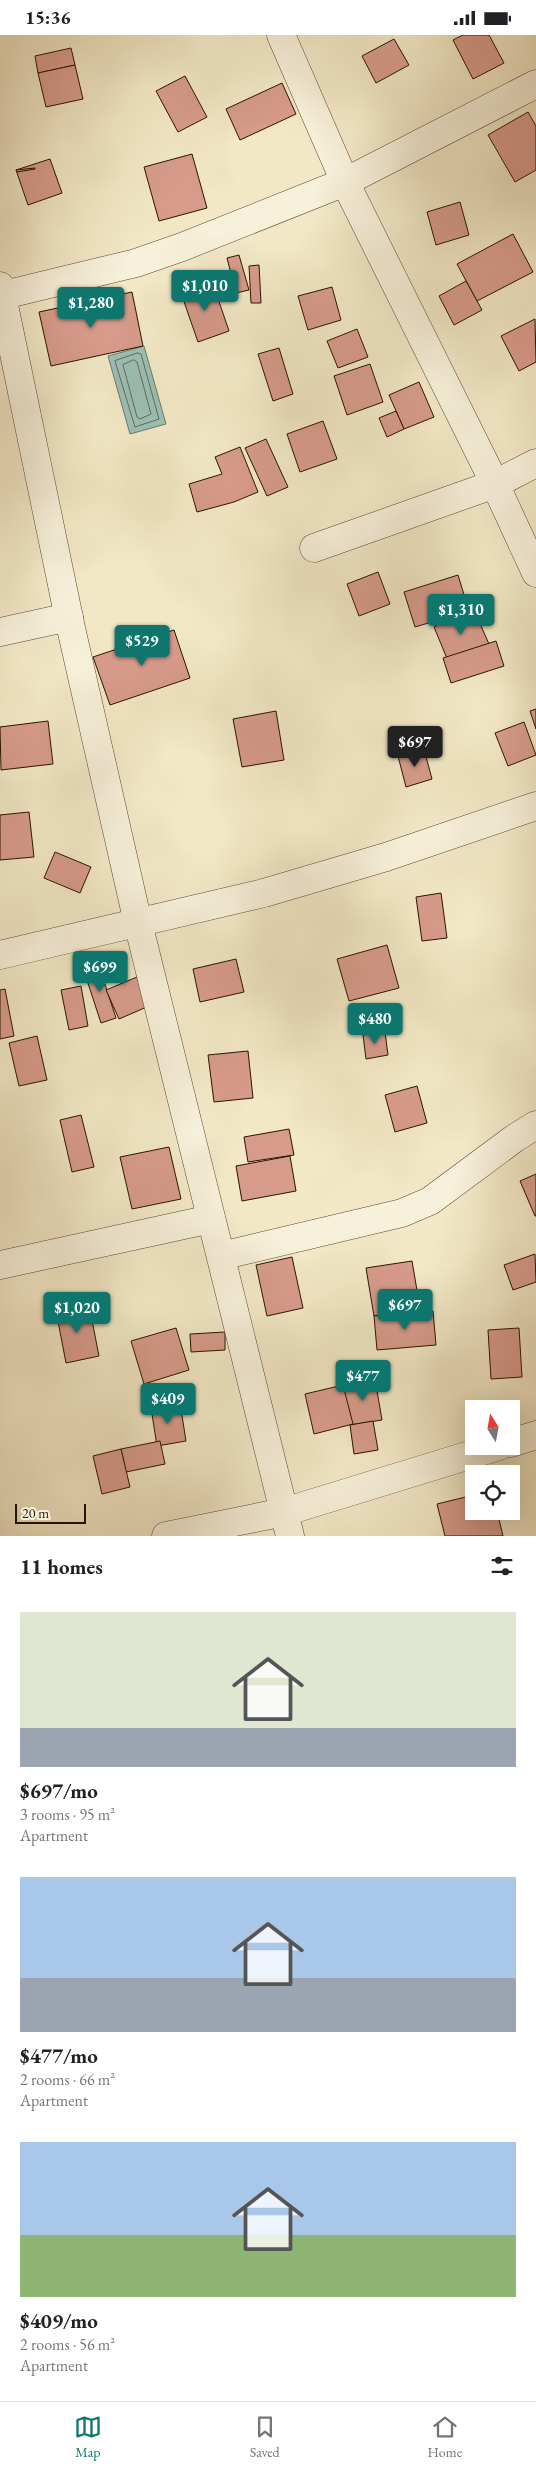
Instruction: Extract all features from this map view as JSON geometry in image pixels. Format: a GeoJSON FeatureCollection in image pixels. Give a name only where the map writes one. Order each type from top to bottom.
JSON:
{"type":"FeatureCollection","features":[{"type":"Feature","properties":{"kind":"street"},"geometry":{"type":"LineString","coordinates":[[281,35],[345,182],[495,484],[536,573]]}},
{"type":"Feature","properties":{"kind":"street"},"geometry":{"type":"LineString","coordinates":[[287,1524],[138,923],[69,617],[1,292],[136,263],[182,247],[345,182],[536,84]]}},
{"type":"Feature","properties":{"kind":"street"},"geometry":{"type":"LineString","coordinates":[[314,548],[495,484],[536,463]]}},
{"type":"Feature","properties":{"kind":"street"},"geometry":{"type":"LineString","coordinates":[[0,632],[69,617]]}},
{"type":"Feature","properties":{"kind":"street"},"geometry":{"type":"LineString","coordinates":[[0,955],[264,893],[386,857],[536,806]]}},
{"type":"Feature","properties":{"kind":"street"},"geometry":{"type":"LineString","coordinates":[[220,1256],[402,1213],[430,1201],[515,1138],[536,1125]]}},
{"type":"Feature","properties":{"kind":"street"},"geometry":{"type":"LineString","coordinates":[[0,1265],[211,1219]]}},
{"type":"Feature","properties":{"kind":"street"},"geometry":{"type":"LineString","coordinates":[[520,1440],[536,1435]]}},
{"type":"Feature","properties":{"kind":"street"},"geometry":{"type":"LineString","coordinates":[[166,1536],[287,1524],[475,1455]]}},
{"type":"Feature","properties":{"kind":"water"},"geometry":{"type":"Polygon","coordinates":[[[144,346],[166,424],[130,434],[108,356],[144,346]]]}},
{"type":"Feature","properties":{"kind":"building"},"geometry":{"type":"Polygon","coordinates":[[[463,35],[489,35],[504,63],[473,79],[453,40],[463,35]]]}},
{"type":"Feature","properties":{"kind":"building"},"geometry":{"type":"Polygon","coordinates":[[[394,39],[409,65],[376,83],[362,56],[394,39]]]}},
{"type":"Feature","properties":{"kind":"building"},"geometry":{"type":"Polygon","coordinates":[[[71,48],[75,65],[38,73],[35,56],[71,48]]]}},
{"type":"Feature","properties":{"kind":"building"},"geometry":{"type":"Polygon","coordinates":[[[75,65],[83,99],[46,107],[38,73],[75,65]]]}},
{"type":"Feature","properties":{"kind":"building"},"geometry":{"type":"Polygon","coordinates":[[[185,76],[207,117],[178,132],[156,91],[185,76]]]}},
{"type":"Feature","properties":{"kind":"building"},"geometry":{"type":"Polygon","coordinates":[[[282,83],[296,114],[240,140],[226,109],[282,83]]]}},
{"type":"Feature","properties":{"kind":"building"},"geometry":{"type":"Polygon","coordinates":[[[528,112],[536,126],[536,170],[515,182],[488,135],[528,112]]]}},
{"type":"Feature","properties":{"kind":"building"},"geometry":{"type":"Polygon","coordinates":[[[192,154],[207,208],[159,221],[144,167],[192,154]]]}},
{"type":"Feature","properties":{"kind":"building"},"geometry":{"type":"Polygon","coordinates":[[[50,159],[62,193],[28,205],[16,170],[50,159]]]}},
{"type":"Feature","properties":{"kind":"building"},"geometry":{"type":"Polygon","coordinates":[[[35,168],[17,172],[16,170],[35,168]]]}},
{"type":"Feature","properties":{"kind":"building"},"geometry":{"type":"Polygon","coordinates":[[[460,202],[469,235],[436,245],[427,212],[460,202]]]}},
{"type":"Feature","properties":{"kind":"building"},"geometry":{"type":"Polygon","coordinates":[[[513,234],[533,272],[477,301],[457,264],[513,234]]]}},
{"type":"Feature","properties":{"kind":"building"},"geometry":{"type":"Polygon","coordinates":[[[239,255],[249,290],[236,293],[227,258],[239,255]]]}},
{"type":"Feature","properties":{"kind":"building"},"geometry":{"type":"Polygon","coordinates":[[[259,265],[261,303],[251,303],[249,266],[259,265]]]}},
{"type":"Feature","properties":{"kind":"building"},"geometry":{"type":"Polygon","coordinates":[[[212,281],[229,331],[198,342],[181,293],[212,281]]]}},
{"type":"Feature","properties":{"kind":"building"},"geometry":{"type":"Polygon","coordinates":[[[466,281],[482,310],[454,325],[439,296],[466,281]]]}},
{"type":"Feature","properties":{"kind":"building"},"geometry":{"type":"Polygon","coordinates":[[[332,287],[341,320],[308,330],[298,296],[332,287]]]}},
{"type":"Feature","properties":{"kind":"building"},"geometry":{"type":"Polygon","coordinates":[[[132,292],[143,346],[51,366],[39,312],[132,292]]]}},
{"type":"Feature","properties":{"kind":"building"},"geometry":{"type":"Polygon","coordinates":[[[535,319],[536,362],[519,371],[501,336],[535,319]]]}},
{"type":"Feature","properties":{"kind":"building"},"geometry":{"type":"Polygon","coordinates":[[[357,329],[368,357],[338,368],[327,341],[357,329]]]}},
{"type":"Feature","properties":{"kind":"building"},"geometry":{"type":"Polygon","coordinates":[[[279,348],[293,394],[273,401],[258,354],[279,348]]]}},
{"type":"Feature","properties":{"kind":"building"},"geometry":{"type":"Polygon","coordinates":[[[370,364],[383,402],[347,415],[334,376],[370,364]]]}},
{"type":"Feature","properties":{"kind":"building"},"geometry":{"type":"Polygon","coordinates":[[[419,382],[434,417],[404,429],[389,395],[419,382]]]}},
{"type":"Feature","properties":{"kind":"building"},"geometry":{"type":"Polygon","coordinates":[[[396,411],[404,429],[387,437],[379,418],[396,411]]]}},
{"type":"Feature","properties":{"kind":"building"},"geometry":{"type":"Polygon","coordinates":[[[323,421],[337,459],[300,472],[287,434],[323,421]]]}},
{"type":"Feature","properties":{"kind":"building"},"geometry":{"type":"Polygon","coordinates":[[[266,439],[288,487],[267,496],[245,448],[266,439]]]}},
{"type":"Feature","properties":{"kind":"building"},"geometry":{"type":"Polygon","coordinates":[[[240,447],[258,492],[234,502],[197,512],[189,484],[222,474],[215,457],[240,447]]]}},
{"type":"Feature","properties":{"kind":"building"},"geometry":{"type":"Polygon","coordinates":[[[378,572],[390,604],[359,616],[347,584],[378,572]]]}},
{"type":"Feature","properties":{"kind":"building"},"geometry":{"type":"Polygon","coordinates":[[[458,575],[469,611],[415,627],[404,592],[458,575]]]}},
{"type":"Feature","properties":{"kind":"building"},"geometry":{"type":"Polygon","coordinates":[[[474,610],[489,644],[448,661],[434,627],[474,610]]]}},
{"type":"Feature","properties":{"kind":"building"},"geometry":{"type":"Polygon","coordinates":[[[174,630],[190,678],[110,705],[93,657],[174,630]]]}},
{"type":"Feature","properties":{"kind":"building"},"geometry":{"type":"Polygon","coordinates":[[[496,641],[504,666],[451,683],[443,658],[496,641]]]}},
{"type":"Feature","properties":{"kind":"building"},"geometry":{"type":"Polygon","coordinates":[[[536,709],[536,729],[530,711],[536,709]]]}},
{"type":"Feature","properties":{"kind":"building"},"geometry":{"type":"Polygon","coordinates":[[[276,711],[284,760],[242,767],[233,719],[276,711]]]}},
{"type":"Feature","properties":{"kind":"building"},"geometry":{"type":"Polygon","coordinates":[[[48,721],[53,764],[1,770],[0,727],[48,721]]]}},
{"type":"Feature","properties":{"kind":"building"},"geometry":{"type":"Polygon","coordinates":[[[524,722],[536,755],[508,766],[495,733],[524,722]]]}},
{"type":"Feature","properties":{"kind":"building"},"geometry":{"type":"Polygon","coordinates":[[[424,749],[432,779],[406,787],[398,756],[424,749]]]}},
{"type":"Feature","properties":{"kind":"building"},"geometry":{"type":"Polygon","coordinates":[[[29,812],[34,857],[0,860],[0,815],[29,812]]]}},
{"type":"Feature","properties":{"kind":"building"},"geometry":{"type":"Polygon","coordinates":[[[55,852],[91,867],[80,893],[44,878],[55,852]]]}},
{"type":"Feature","properties":{"kind":"building"},"geometry":{"type":"Polygon","coordinates":[[[441,893],[447,938],[422,941],[416,897],[441,893]]]}},
{"type":"Feature","properties":{"kind":"building"},"geometry":{"type":"Polygon","coordinates":[[[387,945],[399,988],[349,1001],[337,959],[387,945]]]}},
{"type":"Feature","properties":{"kind":"building"},"geometry":{"type":"Polygon","coordinates":[[[236,959],[244,992],[200,1002],[193,969],[236,959]]]}},
{"type":"Feature","properties":{"kind":"building"},"geometry":{"type":"Polygon","coordinates":[[[98,963],[116,1018],[101,1023],[83,968],[98,963]]]}},
{"type":"Feature","properties":{"kind":"building"},"geometry":{"type":"Polygon","coordinates":[[[137,977],[149,1006],[119,1019],[106,990],[137,977]]]}},
{"type":"Feature","properties":{"kind":"building"},"geometry":{"type":"Polygon","coordinates":[[[81,986],[88,1026],[69,1030],[61,990],[81,986]]]}},
{"type":"Feature","properties":{"kind":"building"},"geometry":{"type":"Polygon","coordinates":[[[5,989],[14,1036],[0,1039],[0,990],[5,989]]]}},
{"type":"Feature","properties":{"kind":"building"},"geometry":{"type":"Polygon","coordinates":[[[385,1032],[388,1055],[366,1059],[363,1035],[385,1032]]]}},
{"type":"Feature","properties":{"kind":"building"},"geometry":{"type":"Polygon","coordinates":[[[37,1036],[47,1080],[19,1086],[9,1043],[37,1036]]]}},
{"type":"Feature","properties":{"kind":"building"},"geometry":{"type":"Polygon","coordinates":[[[248,1051],[253,1098],[214,1102],[208,1055],[248,1051]]]}},
{"type":"Feature","properties":{"kind":"building"},"geometry":{"type":"Polygon","coordinates":[[[417,1086],[427,1123],[395,1132],[385,1095],[417,1086]]]}},
{"type":"Feature","properties":{"kind":"building"},"geometry":{"type":"Polygon","coordinates":[[[81,1115],[94,1167],[72,1172],[60,1120],[81,1115]]]}},
{"type":"Feature","properties":{"kind":"building"},"geometry":{"type":"Polygon","coordinates":[[[289,1129],[294,1155],[248,1162],[244,1137],[289,1129]]]}},
{"type":"Feature","properties":{"kind":"building"},"geometry":{"type":"Polygon","coordinates":[[[169,1147],[181,1199],[132,1209],[120,1157],[169,1147]]]}},
{"type":"Feature","properties":{"kind":"building"},"geometry":{"type":"Polygon","coordinates":[[[290,1156],[296,1191],[242,1201],[236,1166],[290,1156]]]}},
{"type":"Feature","properties":{"kind":"building"},"geometry":{"type":"Polygon","coordinates":[[[536,1174],[536,1216],[535,1216],[520,1181],[536,1174]]]}},
{"type":"Feature","properties":{"kind":"building"},"geometry":{"type":"Polygon","coordinates":[[[535,1254],[536,1282],[513,1290],[504,1265],[535,1254]]]}},
{"type":"Feature","properties":{"kind":"building"},"geometry":{"type":"Polygon","coordinates":[[[292,1257],[303,1308],[267,1316],[256,1265],[292,1257]]]}},
{"type":"Feature","properties":{"kind":"building"},"geometry":{"type":"Polygon","coordinates":[[[412,1261],[420,1308],[374,1316],[366,1268],[412,1261]]]}},
{"type":"Feature","properties":{"kind":"building"},"geometry":{"type":"Polygon","coordinates":[[[89,1305],[99,1356],[66,1363],[56,1311],[89,1305]]]}},
{"type":"Feature","properties":{"kind":"building"},"geometry":{"type":"Polygon","coordinates":[[[433,1311],[436,1345],[377,1350],[374,1316],[433,1311]]]}},
{"type":"Feature","properties":{"kind":"building"},"geometry":{"type":"Polygon","coordinates":[[[176,1328],[189,1370],[144,1384],[131,1341],[176,1328]]]}},
{"type":"Feature","properties":{"kind":"building"},"geometry":{"type":"Polygon","coordinates":[[[519,1328],[522,1377],[491,1379],[488,1330],[519,1328]]]}},
{"type":"Feature","properties":{"kind":"building"},"geometry":{"type":"Polygon","coordinates":[[[225,1332],[225,1350],[191,1352],[190,1334],[225,1332]]]}},
{"type":"Feature","properties":{"kind":"building"},"geometry":{"type":"Polygon","coordinates":[[[375,1379],[382,1420],[350,1425],[343,1385],[375,1379]]]}},
{"type":"Feature","properties":{"kind":"building"},"geometry":{"type":"Polygon","coordinates":[[[343,1385],[353,1424],[314,1434],[305,1394],[343,1385]]]}},
{"type":"Feature","properties":{"kind":"building"},"geometry":{"type":"Polygon","coordinates":[[[180,1403],[186,1441],[157,1446],[151,1408],[180,1403]]]}},
{"type":"Feature","properties":{"kind":"building"},"geometry":{"type":"Polygon","coordinates":[[[373,1421],[378,1450],[354,1454],[350,1425],[373,1421]]]}},
{"type":"Feature","properties":{"kind":"building"},"geometry":{"type":"Polygon","coordinates":[[[160,1441],[165,1464],[126,1472],[121,1449],[160,1441]]]}},
{"type":"Feature","properties":{"kind":"building"},"geometry":{"type":"Polygon","coordinates":[[[121,1449],[130,1487],[102,1494],[93,1456],[121,1449]]]}},
{"type":"Feature","properties":{"kind":"building"},"geometry":{"type":"Polygon","coordinates":[[[465,1497],[465,1520],[499,1520],[503,1536],[445,1536],[437,1504],[465,1497]]]}}]}
